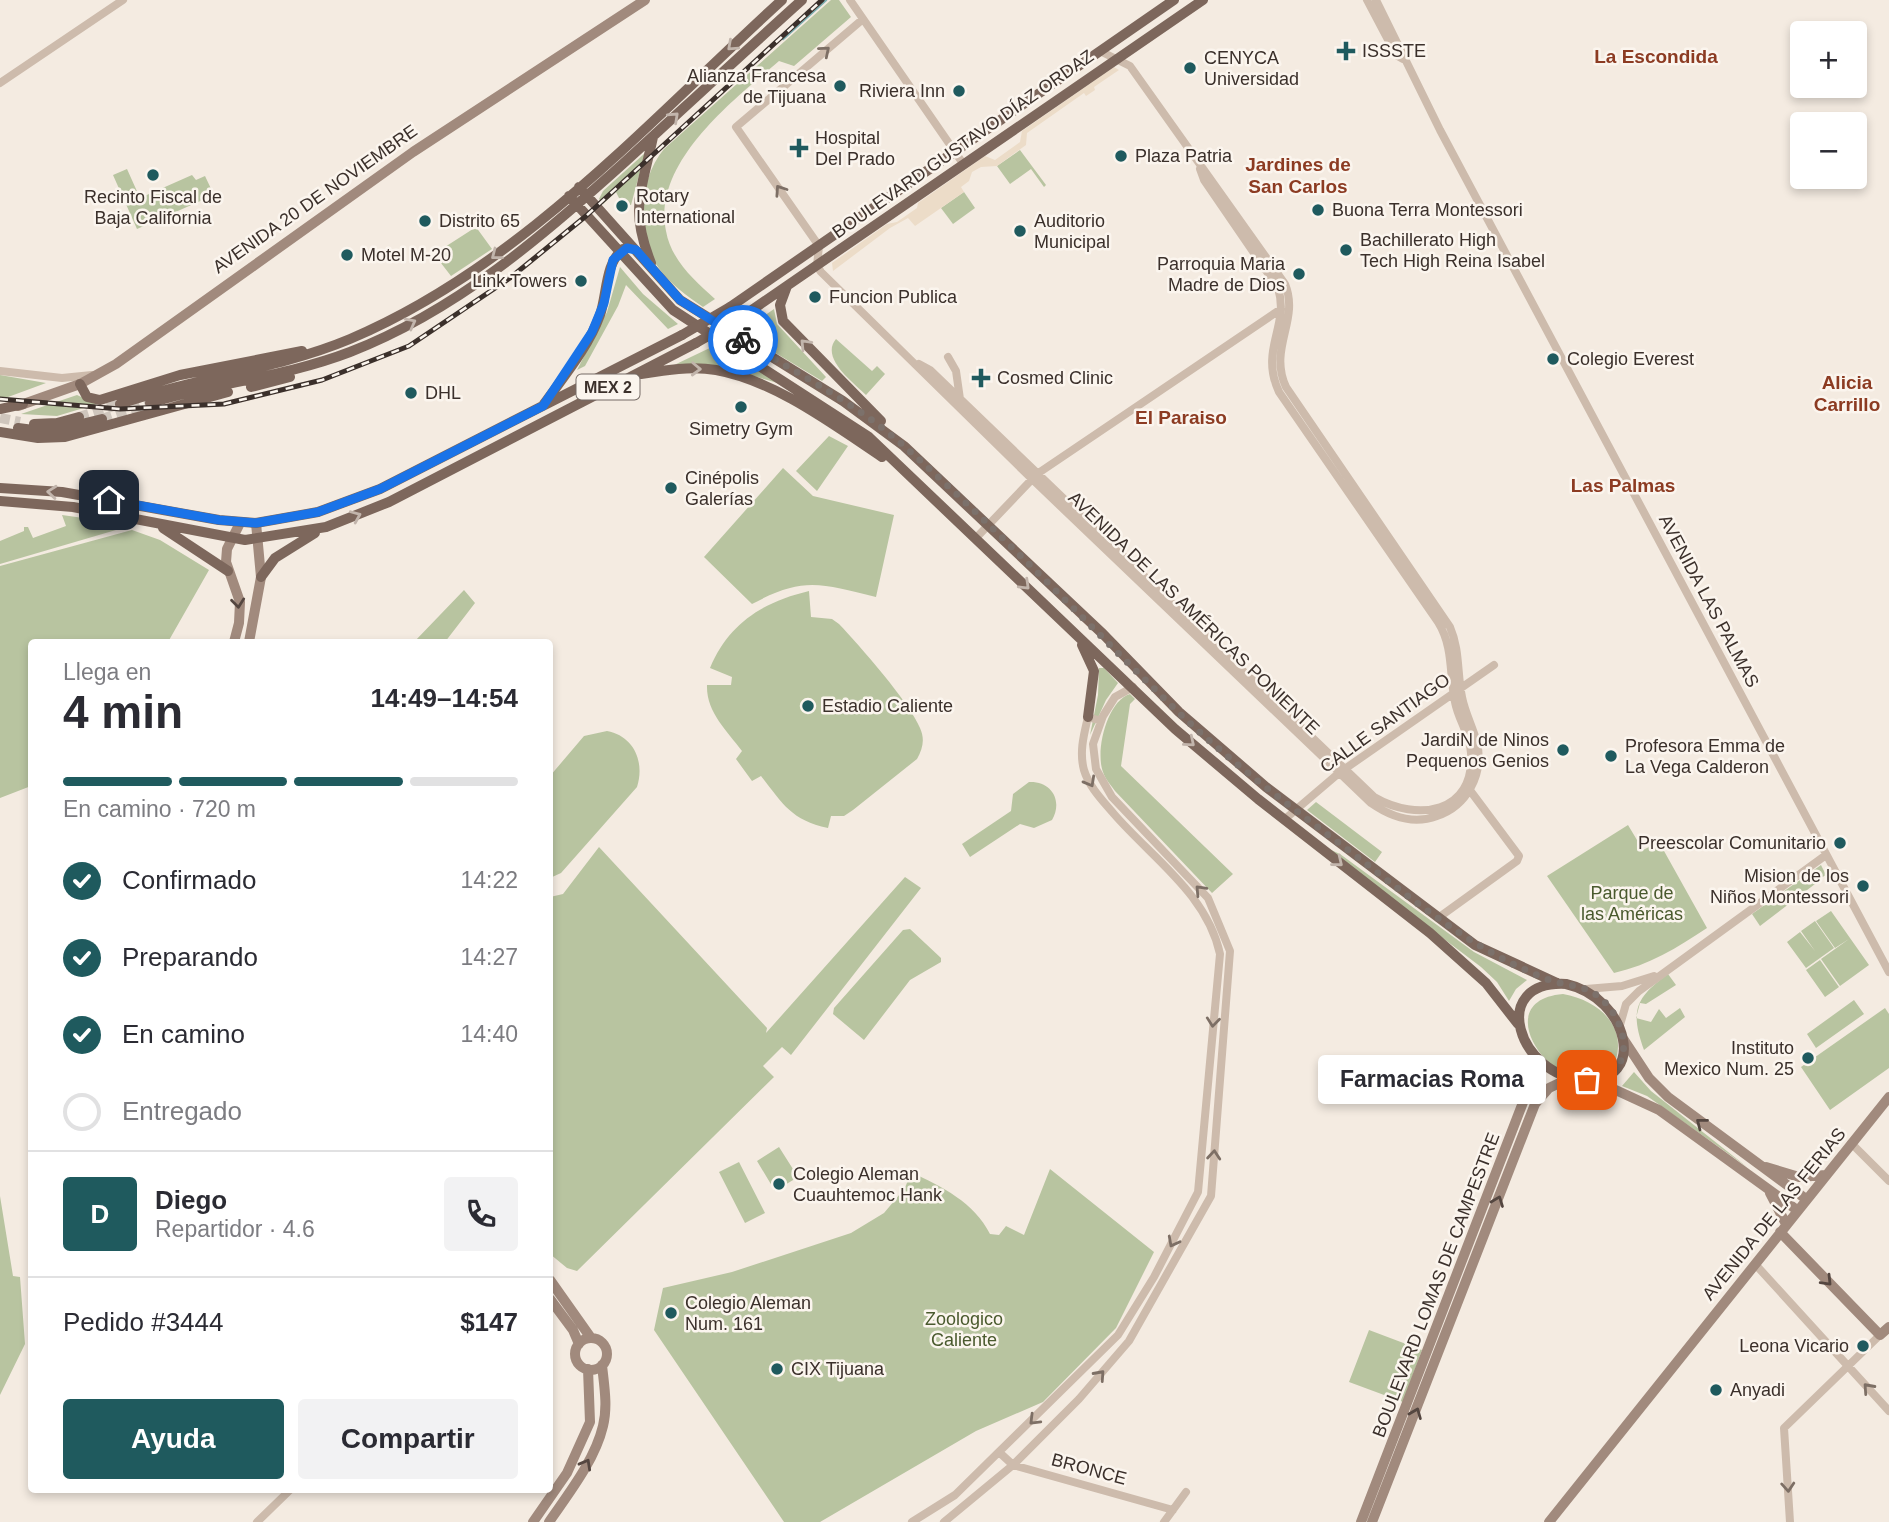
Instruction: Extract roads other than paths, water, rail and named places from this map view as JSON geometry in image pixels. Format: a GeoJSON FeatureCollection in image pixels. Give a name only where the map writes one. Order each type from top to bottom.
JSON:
{"type":"FeatureCollection","features":[{"type":"Feature","properties":{"kind":"main road","name":"AVENIDA 20 DE NOVIEMBRE"},"geometry":{"type":"LineString","coordinates":[[23,404],[104,371],[413,152],[645,0]]}},
{"type":"Feature","properties":{"kind":"main road"},"geometry":{"type":"LineString","coordinates":[[0,432],[52,439],[86,433],[190,400],[327,367],[349,353],[398,330],[457,297],[520,253],[782,0]]}},
{"type":"Feature","properties":{"kind":"main road"},"geometry":{"type":"LineString","coordinates":[[584,191],[653,137],[802,0]]}},
{"type":"Feature","properties":{"kind":"main road","name":"BOULEVARD GUSTAVO DÍAZ ORDAZ"},"geometry":{"type":"LineString","coordinates":[[543,406],[682,335],[730,307],[1174,0]]}},
{"type":"Feature","properties":{"kind":"main road","name":"BOULEVARD GUSTAVO DÍAZ ORDAZ"},"geometry":{"type":"LineString","coordinates":[[628,376],[696,344],[743,316],[1203,0]]}},
{"type":"Feature","properties":{"kind":"main road"},"geometry":{"type":"LineString","coordinates":[[653,137],[638,193],[638,209],[643,240],[655,272]]}},
{"type":"Feature","properties":{"kind":"main road"},"geometry":{"type":"LineString","coordinates":[[584,191],[685,304],[827,392],[904,446]]}},
{"type":"Feature","properties":{"kind":"main road"},"geometry":{"type":"LineString","coordinates":[[573,201],[673,310],[813,407]]}},
{"type":"Feature","properties":{"kind":"main road"},"geometry":{"type":"LineString","coordinates":[[120,404],[177,386],[285,362],[352,338],[460,280],[573,201]]}},
{"type":"Feature","properties":{"kind":"main road"},"geometry":{"type":"LineString","coordinates":[[543,406],[592,332],[604,303],[613,260],[619,252],[627,248],[636,250]]}},
{"type":"Feature","properties":{"kind":"main road"},"geometry":{"type":"LineString","coordinates":[[787,286],[780,305],[783,321],[904,446],[1103,634],[1179,712],[1296,810],[1438,918],[1500,959],[1557,983],[1586,989],[1605,1003],[1620,1025],[1624,1040],[1640,1067],[1657,1087],[1755,1164],[1806,1199]]}},
{"type":"Feature","properties":{"kind":"main road"},"geometry":{"type":"LineString","coordinates":[[79,381],[90,399],[100,400],[180,375],[352,338]]}},
{"type":"Feature","properties":{"kind":"main road"},"geometry":{"type":"LineString","coordinates":[[150,403],[267,376],[349,353]]}},
{"type":"Feature","properties":{"kind":"main road"},"geometry":{"type":"LineString","coordinates":[[628,376],[685,369],[717,370],[768,386],[869,437],[1175,729],[1430,933],[1486,983],[1518,1024]]}},
{"type":"Feature","properties":{"kind":"main road"},"geometry":{"type":"LineString","coordinates":[[813,407],[827,392],[835,375]]}},
{"type":"Feature","properties":{"kind":"main road","name":"MEX 2"},"geometry":{"type":"LineString","coordinates":[[0,501],[74,507],[232,538],[259,538],[326,527],[389,502],[628,376]]}},
{"type":"Feature","properties":{"kind":"main road"},"geometry":{"type":"LineString","coordinates":[[0,412],[23,404]]}},
{"type":"Feature","properties":{"kind":"main road","name":"MEX 2"},"geometry":{"type":"LineString","coordinates":[[0,488],[62,492],[240,523],[295,518],[347,503],[380,489],[543,406]]}},
{"type":"Feature","properties":{"kind":"main road"},"geometry":{"type":"LineString","coordinates":[[79,417],[44,424],[19,425],[50,432],[102,419]]}},
{"type":"Feature","properties":{"kind":"main road"},"geometry":{"type":"LineString","coordinates":[[234,639],[239,623],[240,602],[228,571],[226,555],[240,523]]}},
{"type":"Feature","properties":{"kind":"main road"},"geometry":{"type":"LineString","coordinates":[[250,639],[261,577],[256,523]]}},
{"type":"Feature","properties":{"kind":"main road"},"geometry":{"type":"LineString","coordinates":[[158,525],[228,571]]}},
{"type":"Feature","properties":{"kind":"main road"},"geometry":{"type":"LineString","coordinates":[[261,577],[275,558],[289,547],[326,527]]}},
{"type":"Feature","properties":{"kind":"main road"},"geometry":{"type":"LineString","coordinates":[[1075,634],[1094,671],[1088,717]]}},
{"type":"Feature","properties":{"kind":"main road"},"geometry":{"type":"LineString","coordinates":[[1557,983],[1541,987],[1527,997],[1518,1014],[1523,1040],[1534,1058],[1550,1071],[1570,1078],[1594,1080],[1646,1102],[1797,1210]]}},
{"type":"Feature","properties":{"kind":"main road"},"geometry":{"type":"LineString","coordinates":[[1594,1080],[1609,1074],[1620,1062],[1624,1040]]}},
{"type":"Feature","properties":{"kind":"main road","name":"BOULEVARD LOMAS DE CAMPESTRE"},"geometry":{"type":"LineString","coordinates":[[1361,1522],[1527,1092],[1534,1058]]}},
{"type":"Feature","properties":{"kind":"main road","name":"BOULEVARD LOMAS DE CAMPESTRE"},"geometry":{"type":"LineString","coordinates":[[1372,1522],[1535,1104],[1549,1088],[1570,1078]]}},
{"type":"Feature","properties":{"kind":"main road","name":"AVENIDA DE LAS FERIAS"},"geometry":{"type":"LineString","coordinates":[[1549,1522],[1889,1097]]}},
{"type":"Feature","properties":{"kind":"main road"},"geometry":{"type":"LineString","coordinates":[[1755,1164],[1799,1177],[1826,1175]]}},
{"type":"Feature","properties":{"kind":"main road"},"geometry":{"type":"LineString","coordinates":[[1763,1184],[1780,1208],[1783,1228],[1880,1335],[1889,1327]]}},
{"type":"Feature","properties":{"kind":"main road"},"geometry":{"type":"LineString","coordinates":[[553,1284],[591,1338]]}},
{"type":"Feature","properties":{"kind":"main road"},"geometry":{"type":"LineString","coordinates":[[533,1522],[567,1473],[590,1422],[588,1369],[577,1360],[579,1344],[553,1304]]}},
{"type":"Feature","properties":{"kind":"main road"},"geometry":{"type":"LineString","coordinates":[[549,1522],[577,1479],[603,1426],[605,1395],[602,1365],[606,1349],[600,1340],[591,1338],[579,1344]]}},
{"type":"Feature","properties":{"kind":"main road"},"geometry":{"type":"LineString","coordinates":[[588,1369],[602,1365]]}},
{"type":"Feature","properties":{"kind":"street"},"geometry":{"type":"LineString","coordinates":[[0,83],[123,0]]}},
{"type":"Feature","properties":{"kind":"street"},"geometry":{"type":"LineString","coordinates":[[850,0],[964,164]]}},
{"type":"Feature","properties":{"kind":"street","name":"AVENIDA LAS PALMAS"},"geometry":{"type":"LineString","coordinates":[[1367,0],[1396,55],[1403,59]]}},
{"type":"Feature","properties":{"kind":"street","name":"AVENIDA LAS PALMAS"},"geometry":{"type":"LineString","coordinates":[[1376,0],[1403,50],[1403,59],[1889,972]]}},
{"type":"Feature","properties":{"kind":"street"},"geometry":{"type":"LineString","coordinates":[[817,266],[818,246],[736,127],[863,19]]}},
{"type":"Feature","properties":{"kind":"street"},"geometry":{"type":"LineString","coordinates":[[1100,51],[1130,66],[1279,288],[1281,309],[1270,364],[1275,384],[1444,631],[1457,691],[1479,752],[1478,767],[1468,787],[1519,856],[1517,861],[1438,918]]}},
{"type":"Feature","properties":{"kind":"street"},"geometry":{"type":"LineString","coordinates":[[1200,169],[1210,177],[1285,284],[1290,307],[1278,362],[1283,380],[1445,618],[1455,638],[1457,691]]}},
{"type":"Feature","properties":{"kind":"street","name":"AVENIDA DE LAS AMÉRICAS PONIENTE"},"geometry":{"type":"LineString","coordinates":[[817,266],[917,363],[925,375],[1381,811],[1405,815],[1417,821],[1444,814],[1456,807],[1468,787]]}},
{"type":"Feature","properties":{"kind":"street"},"geometry":{"type":"LineString","coordinates":[[976,538],[1034,477],[1281,309]]}},
{"type":"Feature","properties":{"kind":"street"},"geometry":{"type":"LineString","coordinates":[[948,357],[956,370],[960,399]]}},
{"type":"Feature","properties":{"kind":"street","name":"AVENIDA DE LAS AMÉRICAS PONIENTE"},"geometry":{"type":"LineString","coordinates":[[917,363],[930,370],[960,399],[1034,477]]}},
{"type":"Feature","properties":{"kind":"street"},"geometry":{"type":"LineString","coordinates":[[0,371],[79,381]]}},
{"type":"Feature","properties":{"kind":"street","name":"CALLE SANTIAGO"},"geometry":{"type":"LineString","coordinates":[[1285,819],[1342,771],[1494,665]]}},
{"type":"Feature","properties":{"kind":"street"},"geometry":{"type":"LineString","coordinates":[[912,1522],[955,1495],[1128,1323],[1194,1204],[1203,1158],[1220,954],[1215,935],[1200,904],[1100,781],[1093,744],[1101,721],[1115,697],[1132,687]]}},
{"type":"Feature","properties":{"kind":"street"},"geometry":{"type":"LineString","coordinates":[[944,1522],[1013,1465],[1079,1399],[1129,1341],[1211,1196],[1230,951],[1208,898],[1130,833],[1089,781],[1084,771],[1082,746],[1088,717],[1101,721]]}},
{"type":"Feature","properties":{"kind":"street"},"geometry":{"type":"LineString","coordinates":[[1620,1025],[1626,1004],[1660,974],[1826,855]]}},
{"type":"Feature","properties":{"kind":"street"},"geometry":{"type":"LineString","coordinates":[[1220,954],[1230,951]]}},
{"type":"Feature","properties":{"kind":"street"},"geometry":{"type":"LineString","coordinates":[[1586,989],[1622,986],[1660,974]]}},
{"type":"Feature","properties":{"kind":"street"},"geometry":{"type":"LineString","coordinates":[[1851,1143],[1889,1181]]}},
{"type":"Feature","properties":{"kind":"street"},"geometry":{"type":"LineString","coordinates":[[1755,1264],[1889,1411]]}},
{"type":"Feature","properties":{"kind":"street"},"geometry":{"type":"LineString","coordinates":[[1790,1522],[1783,1434],[1788,1423],[1880,1335]]}},
{"type":"Feature","properties":{"kind":"street","name":"BRONCE"},"geometry":{"type":"LineString","coordinates":[[1000,1453],[1013,1465],[1173,1510]]}},
{"type":"Feature","properties":{"kind":"street"},"geometry":{"type":"LineString","coordinates":[[1164,1522],[1186,1492]]}},
{"type":"Feature","properties":{"kind":"street"},"geometry":{"type":"LineString","coordinates":[[257,1522],[287,1493]]}},
{"type":"Feature","properties":{"kind":"waterway"},"geometry":{"type":"LineString","coordinates":[[783,39],[826,0]]}},
{"type":"Feature","properties":{"kind":"tunnel"},"geometry":{"type":"LineString","coordinates":[[102,419],[150,403]]}},
{"type":"Feature","properties":{"kind":"tunnel"},"geometry":{"type":"LineString","coordinates":[[79,417],[120,404]]}},
{"type":"Feature","properties":{"kind":"tunnel"},"geometry":{"type":"LineString","coordinates":[[0,418],[20,422]]}},
{"type":"Feature","properties":{"kind":"railway"},"geometry":{"type":"LineString","coordinates":[[0,399],[120,409],[224,404],[322,380],[409,346],[510,278],[586,216],[822,0]]}},
{"type":"Feature","properties":{"kind":"place","name":"ISSSTE"},"geometry":{"type":"Point","coordinates":[1346,51]}},
{"type":"Feature","properties":{"kind":"place","name":"CENYCA Universidad"},"geometry":{"type":"Point","coordinates":[1190,68]}},
{"type":"Feature","properties":{"kind":"place","name":"Alianza Francesa de Tijuana"},"geometry":{"type":"Point","coordinates":[840,86]}},
{"type":"Feature","properties":{"kind":"place","name":"Riviera Inn"},"geometry":{"type":"Point","coordinates":[959,91]}},
{"type":"Feature","properties":{"kind":"place","name":"Hospital Del Prado"},"geometry":{"type":"Point","coordinates":[799,148]}},
{"type":"Feature","properties":{"kind":"place","name":"Plaza Patria"},"geometry":{"type":"Point","coordinates":[1121,156]}},
{"type":"Feature","properties":{"kind":"place","name":"Recinto Fiscal de Baja California"},"geometry":{"type":"Point","coordinates":[153,175]}},
{"type":"Feature","properties":{"kind":"place","name":"Rotary International"},"geometry":{"type":"Point","coordinates":[622,206]}},
{"type":"Feature","properties":{"kind":"place","name":"Buona Terra Montessori"},"geometry":{"type":"Point","coordinates":[1318,210]}},
{"type":"Feature","properties":{"kind":"place","name":"Distrito 65"},"geometry":{"type":"Point","coordinates":[425,221]}},
{"type":"Feature","properties":{"kind":"place","name":"Auditorio Municipal"},"geometry":{"type":"Point","coordinates":[1020,231]}},
{"type":"Feature","properties":{"kind":"place","name":"Bachillerato High Tech High Reina Isabel"},"geometry":{"type":"Point","coordinates":[1346,250]}},
{"type":"Feature","properties":{"kind":"place","name":"Motel M-20"},"geometry":{"type":"Point","coordinates":[347,255]}},
{"type":"Feature","properties":{"kind":"place","name":"Parroquia Maria Madre de Dios"},"geometry":{"type":"Point","coordinates":[1299,274]}},
{"type":"Feature","properties":{"kind":"place","name":"Link Towers"},"geometry":{"type":"Point","coordinates":[581,281]}},
{"type":"Feature","properties":{"kind":"place","name":"Funcion Publica"},"geometry":{"type":"Point","coordinates":[815,297]}},
{"type":"Feature","properties":{"kind":"place","name":"Colegio Everest"},"geometry":{"type":"Point","coordinates":[1553,359]}},
{"type":"Feature","properties":{"kind":"place","name":"Cosmed Clinic"},"geometry":{"type":"Point","coordinates":[981,378]}},
{"type":"Feature","properties":{"kind":"place","name":"DHL"},"geometry":{"type":"Point","coordinates":[411,393]}},
{"type":"Feature","properties":{"kind":"place","name":"Simetry Gym"},"geometry":{"type":"Point","coordinates":[741,407]}},
{"type":"Feature","properties":{"kind":"place","name":"Cinépolis Galerías"},"geometry":{"type":"Point","coordinates":[671,488]}},
{"type":"Feature","properties":{"kind":"place","name":"Estadio Caliente"},"geometry":{"type":"Point","coordinates":[808,706]}},
{"type":"Feature","properties":{"kind":"place","name":"JardiN de Ninos Pequenos Genios"},"geometry":{"type":"Point","coordinates":[1563,750]}},
{"type":"Feature","properties":{"kind":"place","name":"Profesora Emma de La Vega Calderon"},"geometry":{"type":"Point","coordinates":[1611,756]}},
{"type":"Feature","properties":{"kind":"place","name":"Preescolar Comunitario"},"geometry":{"type":"Point","coordinates":[1840,843]}},
{"type":"Feature","properties":{"kind":"place","name":"Mision de los Niños Montessori"},"geometry":{"type":"Point","coordinates":[1863,886]}},
{"type":"Feature","properties":{"kind":"place","name":"Instituto Mexico Num. 25"},"geometry":{"type":"Point","coordinates":[1808,1058]}},
{"type":"Feature","properties":{"kind":"place","name":"Farmacias Roma"},"geometry":{"type":"Point","coordinates":[1587,1080]}},
{"type":"Feature","properties":{"kind":"place","name":"Colegio Aleman Cuauhtemoc Hank"},"geometry":{"type":"Point","coordinates":[779,1184]}},
{"type":"Feature","properties":{"kind":"place","name":"Colegio Aleman Num. 161"},"geometry":{"type":"Point","coordinates":[671,1313]}},
{"type":"Feature","properties":{"kind":"place","name":"Leona Vicario"},"geometry":{"type":"Point","coordinates":[1863,1346]}},
{"type":"Feature","properties":{"kind":"place","name":"CIX Tijuana"},"geometry":{"type":"Point","coordinates":[777,1369]}},
{"type":"Feature","properties":{"kind":"place","name":"Anyadi"},"geometry":{"type":"Point","coordinates":[1716,1390]}},
{"type":"Feature","properties":{"kind":"district","name":"La Escondida"},"geometry":{"type":"Point","coordinates":[1656,56]}},
{"type":"Feature","properties":{"kind":"district","name":"Jardines de San Carlos"},"geometry":{"type":"Point","coordinates":[1298,175]}},
{"type":"Feature","properties":{"kind":"district","name":"Alicia Carrillo"},"geometry":{"type":"Point","coordinates":[1847,393]}},
{"type":"Feature","properties":{"kind":"district","name":"El Paraiso"},"geometry":{"type":"Point","coordinates":[1181,417]}},
{"type":"Feature","properties":{"kind":"district","name":"Las Palmas"},"geometry":{"type":"Point","coordinates":[1623,485]}},
{"type":"Feature","properties":{"kind":"park label","name":"Parque de las Américas"},"geometry":{"type":"Point","coordinates":[1632,903]}},
{"type":"Feature","properties":{"kind":"park label","name":"Zoologico Caliente"},"geometry":{"type":"Point","coordinates":[964,1329]}}]}
